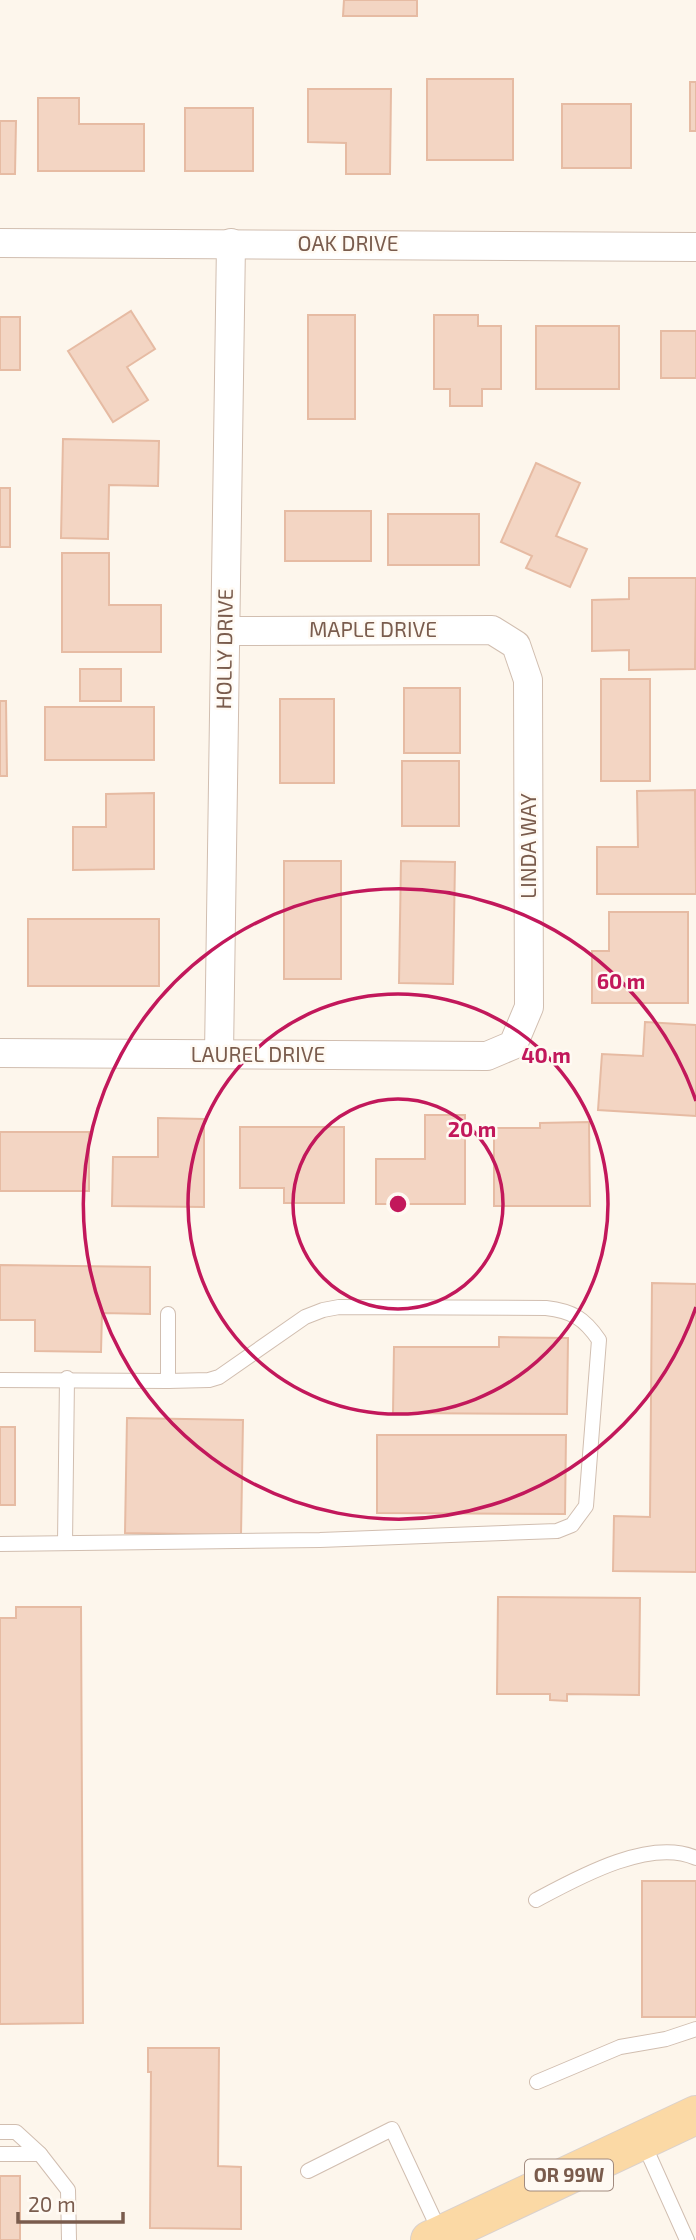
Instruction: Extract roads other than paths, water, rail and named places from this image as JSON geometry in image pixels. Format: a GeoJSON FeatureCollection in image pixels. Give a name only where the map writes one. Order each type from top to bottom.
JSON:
{"type":"FeatureCollection","features":[{"type":"Feature","properties":{"kind":"main road","name":"OR 99W"},"geometry":{"type":"LineString","coordinates":[[438,2239],[696,2115]]}},
{"type":"Feature","properties":{"kind":"street","name":"OAK DRIVE"},"geometry":{"type":"LineString","coordinates":[[0,243],[696,247]]}},
{"type":"Feature","properties":{"kind":"street","name":"HOLLY DRIVE"},"geometry":{"type":"LineString","coordinates":[[219,1054],[231,243]]}},
{"type":"Feature","properties":{"kind":"street","name":"MAPLE DRIVE"},"geometry":{"type":"LineString","coordinates":[[225,631],[492,630],[516,645]]}},
{"type":"Feature","properties":{"kind":"street","name":"LINDA WAY"},"geometry":{"type":"LineString","coordinates":[[513,1045],[529,1007],[528,680],[516,645]]}},
{"type":"Feature","properties":{"kind":"street","name":"LAUREL DRIVE"},"geometry":{"type":"LineString","coordinates":[[0,1053],[488,1056],[513,1045]]}},
{"type":"Feature","properties":{"kind":"lane"},"geometry":{"type":"LineString","coordinates":[[0,1380],[209,1380],[219,1377],[305,1317],[339,1307],[562,1310],[576,1314],[588,1323],[599,1340],[586,1506],[572,1525],[557,1531],[320,1540],[0,1544]]}},
{"type":"Feature","properties":{"kind":"lane"},"geometry":{"type":"LineString","coordinates":[[168,1314],[168,1381]]}},
{"type":"Feature","properties":{"kind":"lane"},"geometry":{"type":"LineString","coordinates":[[65,1543],[67,1378]]}},
{"type":"Feature","properties":{"kind":"lane"},"geometry":{"type":"LineString","coordinates":[[536,1900],[571,1881],[643,1855],[671,1852],[696,1858]]}},
{"type":"Feature","properties":{"kind":"lane"},"geometry":{"type":"LineString","coordinates":[[537,2082],[620,2047],[666,2039],[696,2029]]}},
{"type":"Feature","properties":{"kind":"lane"},"geometry":{"type":"LineString","coordinates":[[308,2171],[392,2129],[438,2239]]}},
{"type":"Feature","properties":{"kind":"lane"},"geometry":{"type":"LineString","coordinates":[[0,2132],[16,2132],[40,2154],[68,2190],[69,2240]]}},
{"type":"Feature","properties":{"kind":"lane"},"geometry":{"type":"LineString","coordinates":[[642,2140],[687,2240]]}},
{"type":"Feature","properties":{"kind":"lane"},"geometry":{"type":"LineString","coordinates":[[0,2154],[40,2154]]}}]}
